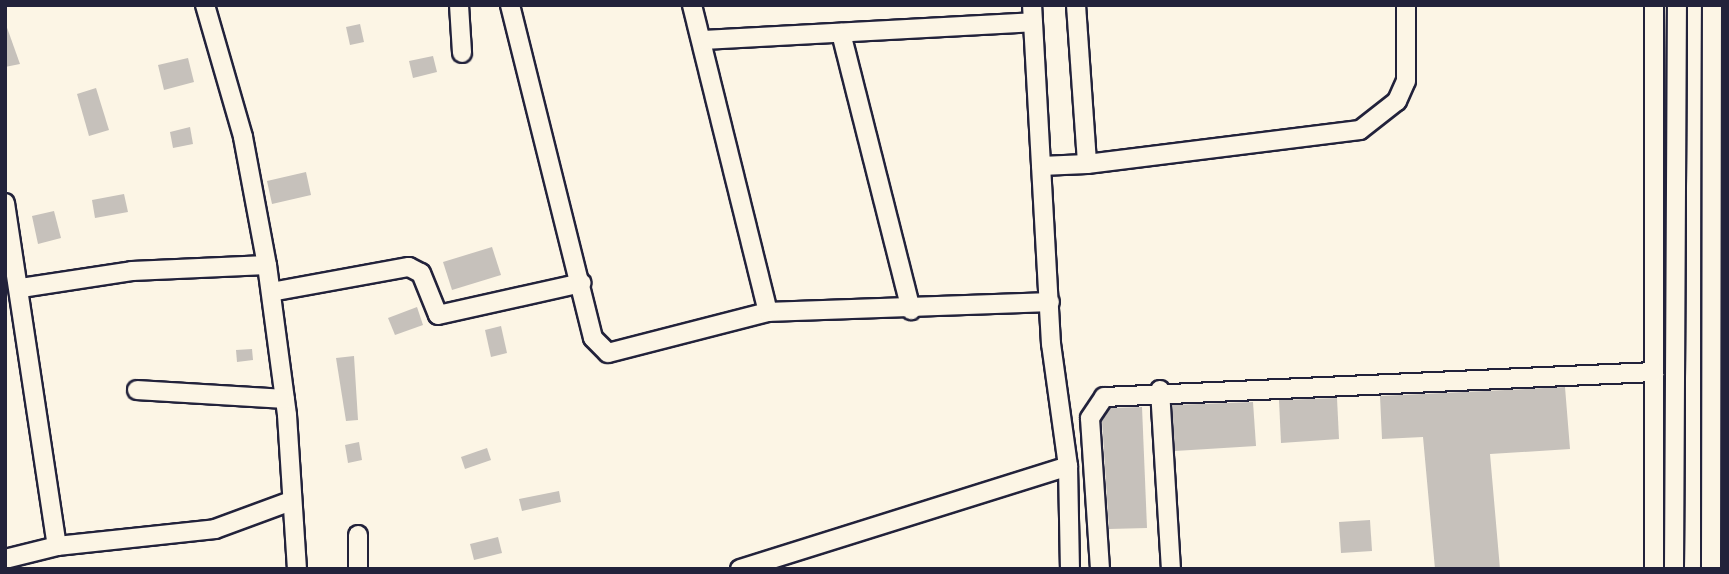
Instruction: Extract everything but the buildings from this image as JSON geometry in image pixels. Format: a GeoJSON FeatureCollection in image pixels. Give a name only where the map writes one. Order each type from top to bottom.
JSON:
{"type":"FeatureCollection","features":[{"type":"Feature","properties":{"kind":"street"},"geometry":{"type":"LineString","coordinates":[[205,5],[243,137],[267,265],[285,399],[297,569]]}},
{"type":"Feature","properties":{"kind":"street"},"geometry":{"type":"LineString","coordinates":[[459,5],[462,53]]}},
{"type":"Feature","properties":{"kind":"street"},"geometry":{"type":"LineString","coordinates":[[510,5],[593,338],[608,352],[768,312],[911,310],[1050,302]]}},
{"type":"Feature","properties":{"kind":"street"},"geometry":{"type":"LineString","coordinates":[[692,5],[703,40],[768,312]]}},
{"type":"Feature","properties":{"kind":"street"},"geometry":{"type":"LineString","coordinates":[[1076,5],[1087,164]]}},
{"type":"Feature","properties":{"kind":"street"},"geometry":{"type":"LineString","coordinates":[[1041,166],[1087,164],[1360,130],[1397,101],[1406,81],[1406,5]]}},
{"type":"Feature","properties":{"kind":"street"},"geometry":{"type":"LineString","coordinates":[[1654,5],[1654,569]]}},
{"type":"Feature","properties":{"kind":"street"},"geometry":{"type":"LineString","coordinates":[[1674,569],[1677,5]]}},
{"type":"Feature","properties":{"kind":"street"},"geometry":{"type":"LineString","coordinates":[[1711,569],[1718,365],[1712,5]]}},
{"type":"Feature","properties":{"kind":"street"},"geometry":{"type":"LineString","coordinates":[[703,40],[841,33],[1032,14],[1050,302],[1068,466],[1070,569]]}},
{"type":"Feature","properties":{"kind":"street"},"geometry":{"type":"LineString","coordinates":[[841,33],[911,310]]}},
{"type":"Feature","properties":{"kind":"street"},"geometry":{"type":"LineString","coordinates":[[5,202],[22,289],[32,408],[50,478],[57,547]]}},
{"type":"Feature","properties":{"kind":"street"},"geometry":{"type":"LineString","coordinates":[[22,289],[132,271],[267,265]]}},
{"type":"Feature","properties":{"kind":"street"},"geometry":{"type":"LineString","coordinates":[[271,292],[409,267],[421,273],[438,315],[581,283]]}},
{"type":"Feature","properties":{"kind":"street"},"geometry":{"type":"LineString","coordinates":[[1100,569],[1091,408],[1104,397],[1160,390],[1654,372]]}},
{"type":"Feature","properties":{"kind":"street"},"geometry":{"type":"LineString","coordinates":[[137,390],[285,399]]}},
{"type":"Feature","properties":{"kind":"street"},"geometry":{"type":"LineString","coordinates":[[1160,390],[1171,569]]}},
{"type":"Feature","properties":{"kind":"street"},"geometry":{"type":"LineString","coordinates":[[740,569],[1068,466]]}},
{"type":"Feature","properties":{"kind":"street"},"geometry":{"type":"LineString","coordinates":[[5,559],[57,547],[215,528],[291,500]]}},
{"type":"Feature","properties":{"kind":"street"},"geometry":{"type":"LineString","coordinates":[[358,535],[358,569]]}}]}
